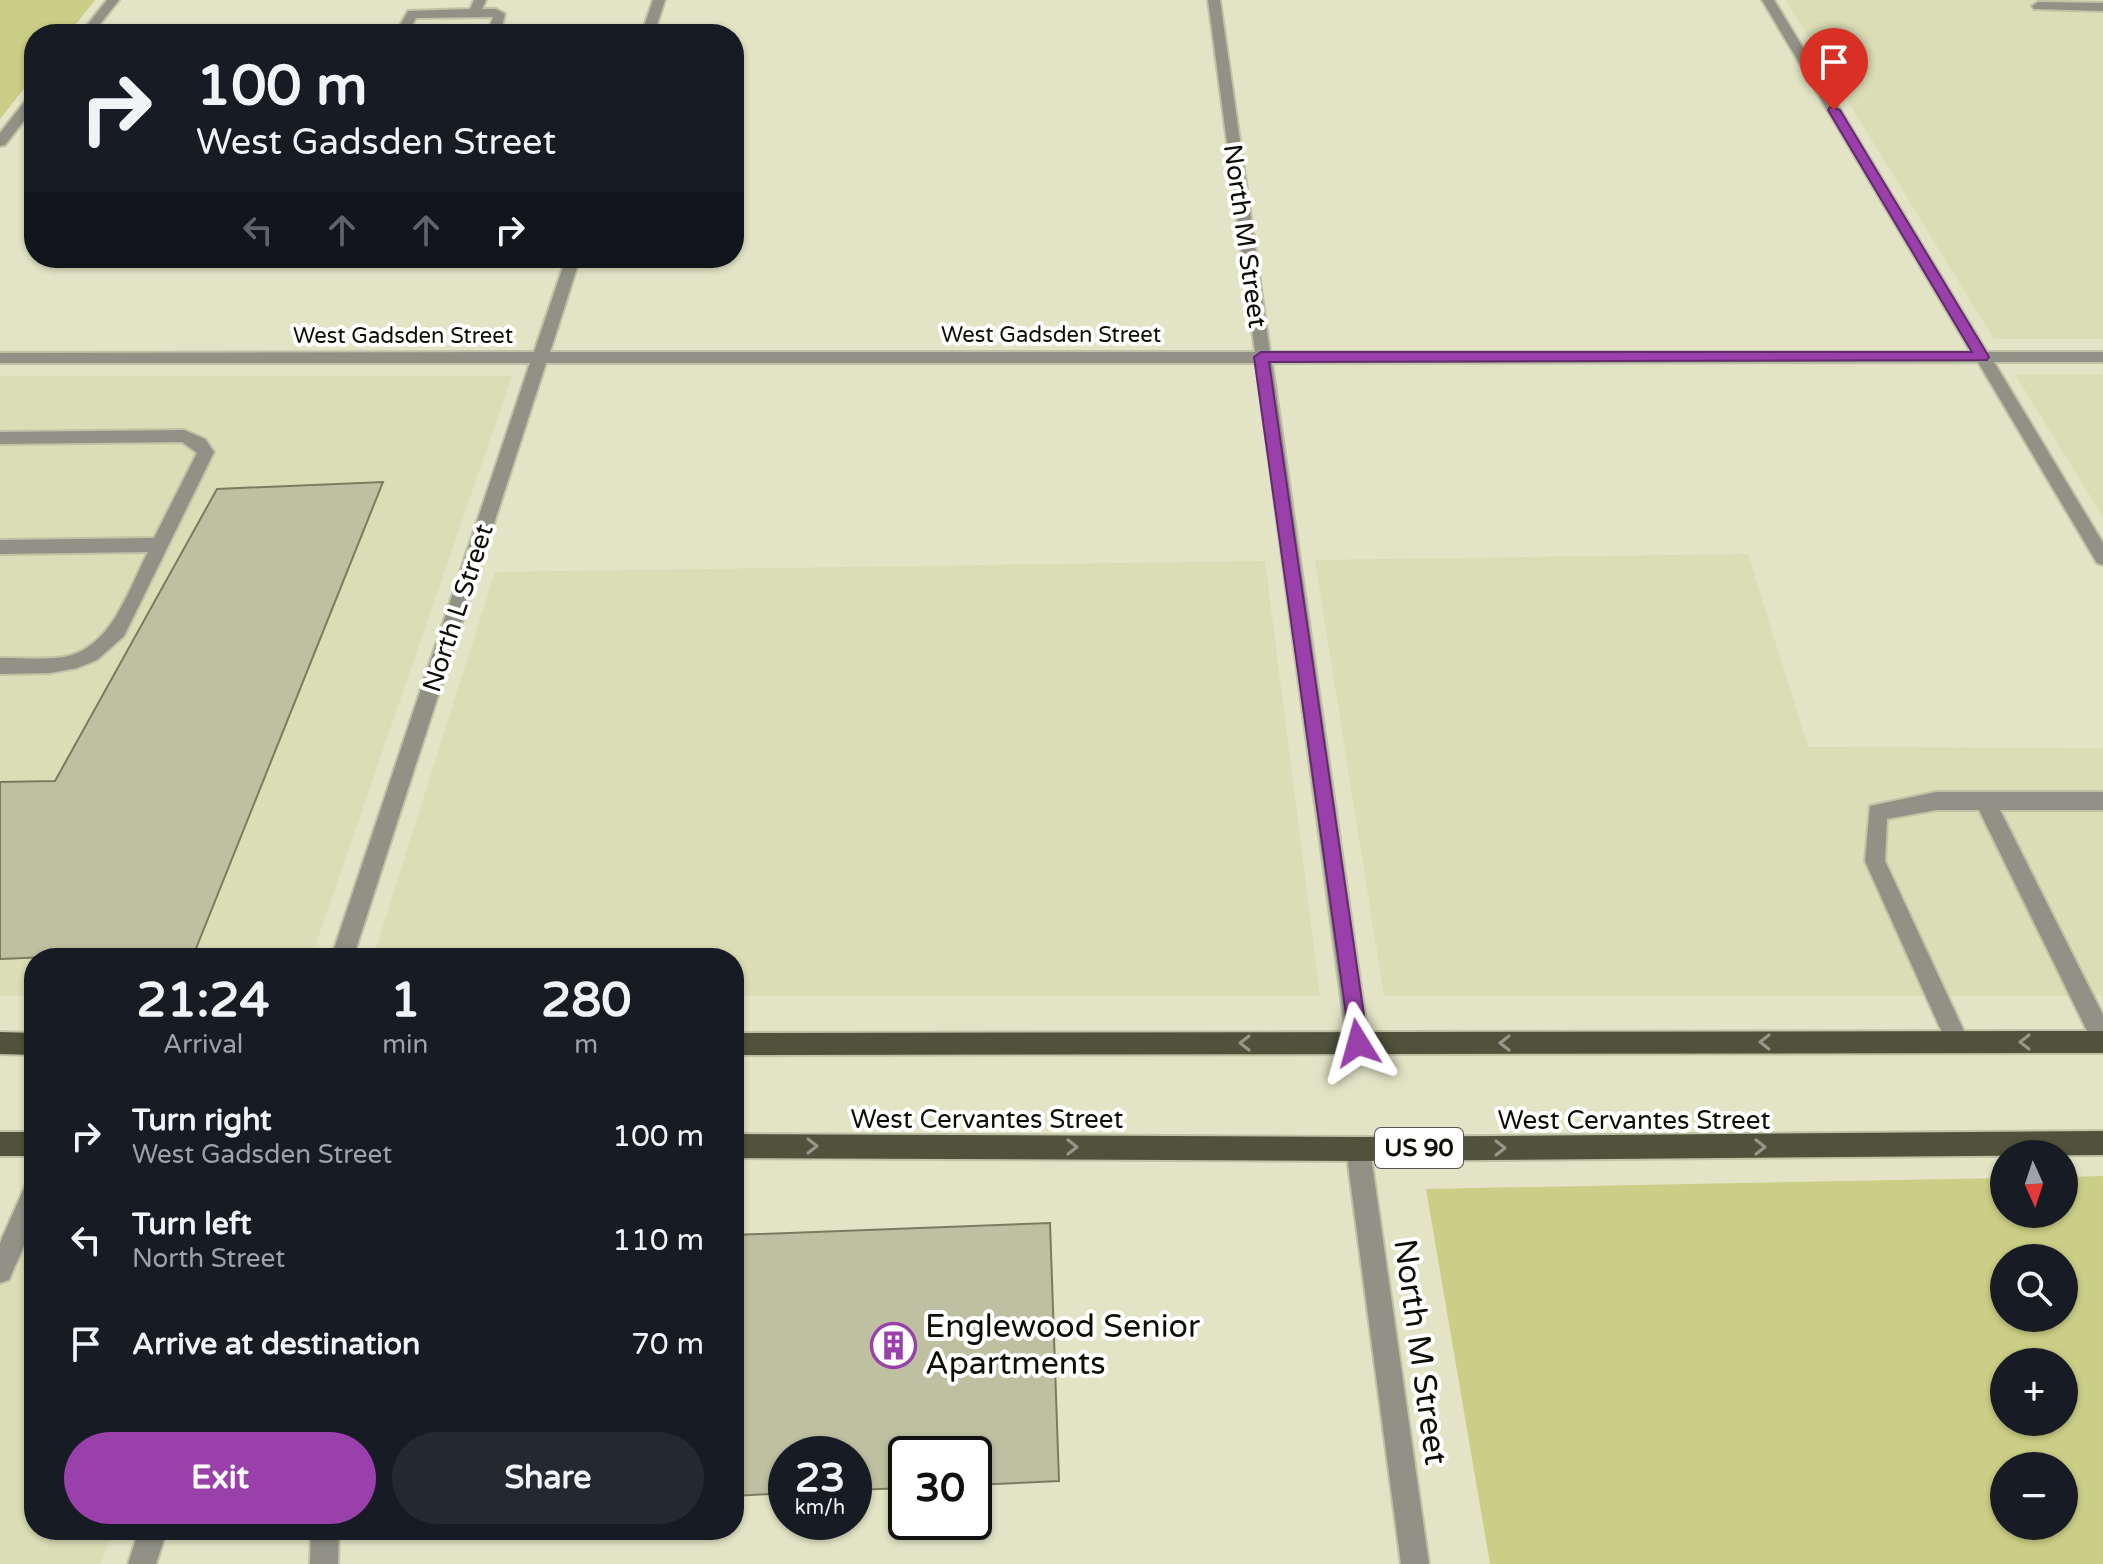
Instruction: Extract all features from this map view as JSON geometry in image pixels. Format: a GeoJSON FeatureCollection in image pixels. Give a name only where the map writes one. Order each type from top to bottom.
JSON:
{"type":"FeatureCollection","features":[{"type":"Feature","properties":{"kind":"main road"},"geometry":{"type":"LineString","coordinates":[[744,1044],[2103,1041]]}},
{"type":"Feature","properties":{"kind":"main road"},"geometry":{"type":"LineString","coordinates":[[0,1043],[24,1044]]}},
{"type":"Feature","properties":{"kind":"main road","name":"West Cervantes Street"},"geometry":{"type":"LineString","coordinates":[[744,1146],[1358,1149],[2103,1143]]}},
{"type":"Feature","properties":{"kind":"main road"},"geometry":{"type":"LineString","coordinates":[[0,1144],[24,1144]]}},
{"type":"Feature","properties":{"kind":"street"},"geometry":{"type":"LineString","coordinates":[[94,24],[113,0]]}},
{"type":"Feature","properties":{"kind":"street"},"geometry":{"type":"LineString","coordinates":[[474,13],[480,0]]}},
{"type":"Feature","properties":{"kind":"street"},"geometry":{"type":"LineString","coordinates":[[651,24],[659,0]]}},
{"type":"Feature","properties":{"kind":"street","name":"North M Street"},"geometry":{"type":"LineString","coordinates":[[1214,0],[1358,1043]]}},
{"type":"Feature","properties":{"kind":"street"},"geometry":{"type":"LineString","coordinates":[[1768,0],[2103,558]]}},
{"type":"Feature","properties":{"kind":"street"},"geometry":{"type":"LineString","coordinates":[[2038,6],[2103,7]]}},
{"type":"Feature","properties":{"kind":"street"},"geometry":{"type":"LineString","coordinates":[[406,24],[412,14],[496,13],[501,17],[498,24]]}},
{"type":"Feature","properties":{"kind":"street"},"geometry":{"type":"LineString","coordinates":[[0,142],[24,112]]}},
{"type":"Feature","properties":{"kind":"street","name":"North L Street"},"geometry":{"type":"LineString","coordinates":[[345,948],[570,268]]}},
{"type":"Feature","properties":{"kind":"street","name":"West Gadsden Street"},"geometry":{"type":"LineString","coordinates":[[0,358],[2103,357]]}},
{"type":"Feature","properties":{"kind":"street"},"geometry":{"type":"LineString","coordinates":[[0,438],[184,436],[199,443],[206,452],[117,631],[99,652],[73,664],[0,666]]}},
{"type":"Feature","properties":{"kind":"street"},"geometry":{"type":"LineString","coordinates":[[0,547],[159,545]]}},
{"type":"Feature","properties":{"kind":"street"},"geometry":{"type":"LineString","coordinates":[[1958,1042],[1875,861],[1877,812],[1936,801],[2103,801]]}},
{"type":"Feature","properties":{"kind":"street"},"geometry":{"type":"LineString","coordinates":[[1985,801],[2103,1041]]}},
{"type":"Feature","properties":{"kind":"street","name":"North M Street"},"geometry":{"type":"LineString","coordinates":[[1358,1149],[1415,1564]]}},
{"type":"Feature","properties":{"kind":"street"},"geometry":{"type":"LineString","coordinates":[[0,1271],[24,1217]]}},
{"type":"Feature","properties":{"kind":"street"},"geometry":{"type":"LineString","coordinates":[[142,1564],[150,1540]]}},
{"type":"Feature","properties":{"kind":"street"},"geometry":{"type":"LineString","coordinates":[[324,1564],[325,1540]]}},
{"type":"Feature","properties":{"kind":"shaded area"},"geometry":{"type":"Polygon","coordinates":[[[1786,0],[2103,0],[2103,339],[1994,339],[1786,0]]]}},
{"type":"Feature","properties":{"kind":"shaded area"},"geometry":{"type":"Polygon","coordinates":[[[2015,374],[2103,374],[2103,517],[2015,374]]]}},
{"type":"Feature","properties":{"kind":"shaded area"},"geometry":{"type":"Polygon","coordinates":[[[0,376],[512,376],[314,948],[24,948],[24,996],[0,996],[0,376]]]}},
{"type":"Feature","properties":{"kind":"shaded area"},"geometry":{"type":"Polygon","coordinates":[[[1748,554],[1808,747],[2103,748],[2103,996],[1384,996],[1315,560],[1748,554]]]}},
{"type":"Feature","properties":{"kind":"shaded area"},"geometry":{"type":"Polygon","coordinates":[[[1265,561],[1320,996],[744,996],[744,948],[376,948],[495,572],[1265,561]]]}},
{"type":"Feature","properties":{"kind":"shaded area"},"geometry":{"type":"Polygon","coordinates":[[[0,1235],[24,1235],[24,1540],[109,1540],[101,1564],[0,1564],[0,1235]]]}},
{"type":"Feature","properties":{"kind":"green space"},"geometry":{"type":"Polygon","coordinates":[[[0,0],[95,0],[76,24],[24,24],[24,89],[0,119],[0,0]]]}},
{"type":"Feature","properties":{"kind":"green space"},"geometry":{"type":"Polygon","coordinates":[[[2103,1176],[2103,1564],[1490,1564],[1426,1189],[1990,1178],[1990,1228],[2078,1228],[2078,1177],[2103,1176]]]}},
{"type":"Feature","properties":{"kind":"building"},"geometry":{"type":"Polygon","coordinates":[[[383,482],[196,948],[24,948],[24,958],[0,959],[0,782],[55,781],[217,489],[383,482]]]}},
{"type":"Feature","properties":{"kind":"building","name":"Englewood Senior Apartments"},"geometry":{"type":"Polygon","coordinates":[[[1050,1223],[1059,1481],[992,1484],[992,1436],[888,1436],[888,1489],[872,1489],[872,1436],[768,1436],[768,1494],[744,1495],[744,1235],[1050,1223]]]}},
{"type":"Feature","properties":{"kind":"place","name":"Englewood Senior Apartments"},"geometry":{"type":"Point","coordinates":[894,1345]}},
{"type":"Feature","properties":{"kind":"route"},"geometry":{"type":"LineString","coordinates":[[1358,1043],[1261,357],[1982,357],[1834,110]]}}]}
